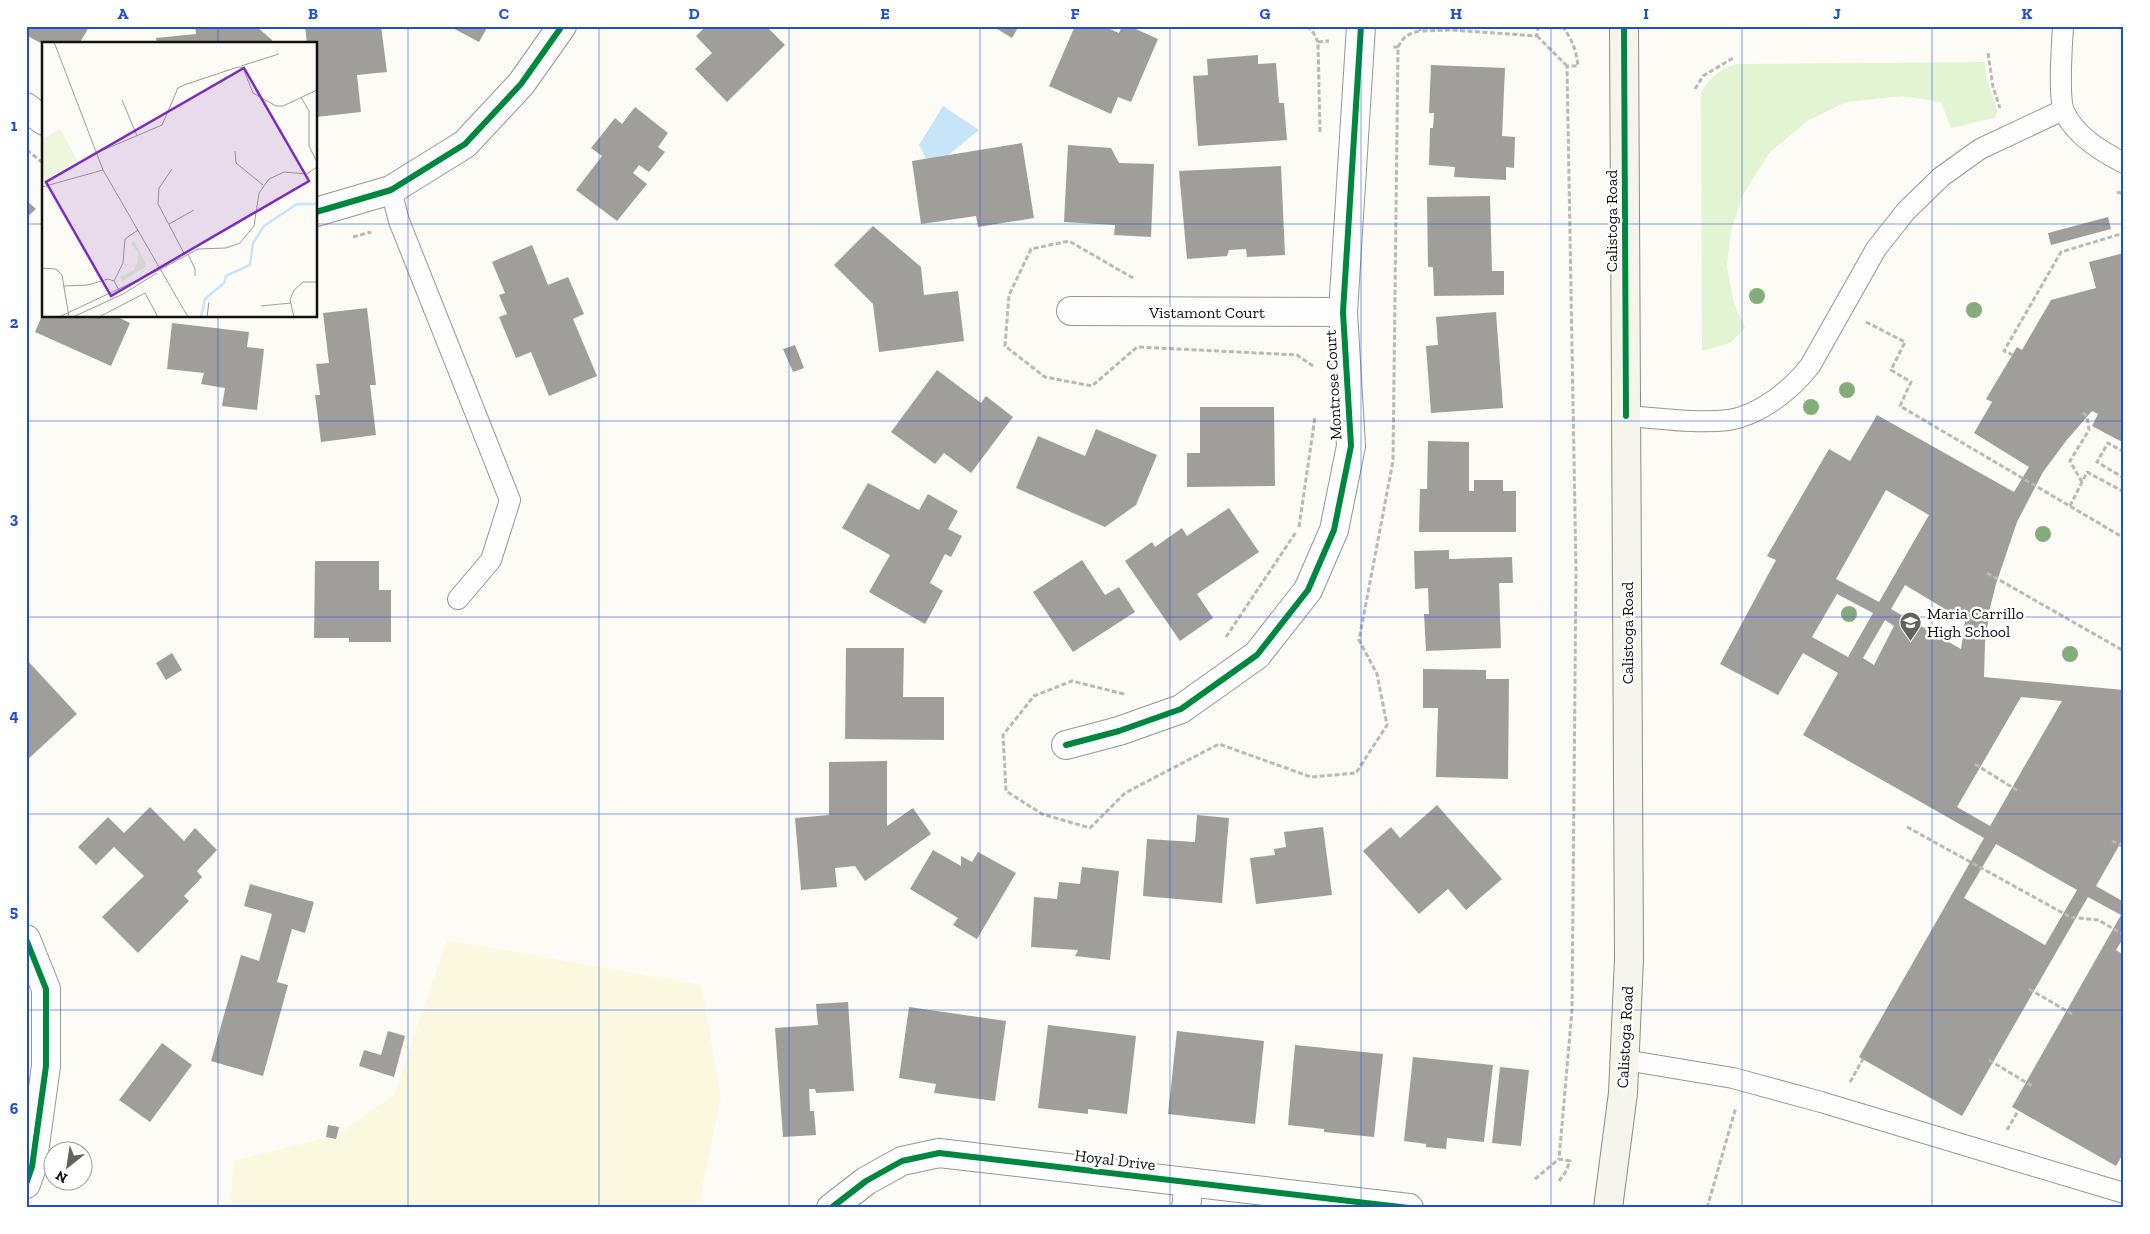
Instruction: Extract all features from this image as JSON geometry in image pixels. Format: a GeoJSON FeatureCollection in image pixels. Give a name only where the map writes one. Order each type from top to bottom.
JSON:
{"type":"FeatureCollection","features":[{"type":"Feature","properties":{"kind":"main road","name":"Calistoga Road"},"geometry":{"type":"LineString","coordinates":[[1608,1208],[1623,1093],[1629,960],[1624,26]]}},
{"type":"Feature","properties":{"kind":"street"},"geometry":{"type":"LineString","coordinates":[[318,211],[391,190],[465,144],[521,84],[562,26]]}},
{"type":"Feature","properties":{"kind":"street","name":"Montrose Court"},"geometry":{"type":"LineString","coordinates":[[1066,745],[1119,731],[1182,709],[1257,655],[1308,590],[1334,530],[1351,446],[1343,312],[1361,26]]}},
{"type":"Feature","properties":{"kind":"street"},"geometry":{"type":"LineString","coordinates":[[26,107],[42,119]]}},
{"type":"Feature","properties":{"kind":"street","name":"Vistamont Court"},"geometry":{"type":"LineString","coordinates":[[1071,311],[1343,312]]}},
{"type":"Feature","properties":{"kind":"street"},"geometry":{"type":"LineString","coordinates":[[26,938],[46,989],[46,1066],[32,1167],[26,1184]]}},
{"type":"Feature","properties":{"kind":"street","name":"Hoyal Drive"},"geometry":{"type":"LineString","coordinates":[[831,1208],[866,1181],[902,1161],[939,1153],[1188,1195],[1409,1208]]}},
{"type":"Feature","properties":{"kind":"lane"},"geometry":{"type":"LineString","coordinates":[[2063,26],[2061,80],[2064,110],[2082,135],[2098,149],[2124,163]]}},
{"type":"Feature","properties":{"kind":"lane"},"geometry":{"type":"LineString","coordinates":[[1626,416],[1706,421],[1730,420],[1760,408],[1775,399],[1802,377],[1810,366],[1876,249],[1912,205],[1942,177],[1980,149],[2064,110]]}},
{"type":"Feature","properties":{"kind":"lane"},"geometry":{"type":"LineString","coordinates":[[391,190],[399,221],[510,500],[491,560],[458,599]]}},
{"type":"Feature","properties":{"kind":"lane"},"geometry":{"type":"LineString","coordinates":[[1625,1060],[1743,1081],[1828,1104],[2124,1193]]}},
{"type":"Feature","properties":{"kind":"path"},"geometry":{"type":"LineString","coordinates":[[1307,26],[1313,32],[1318,42],[1320,138]]}},
{"type":"Feature","properties":{"kind":"path"},"geometry":{"type":"LineString","coordinates":[[1537,36],[1538,26]]}},
{"type":"Feature","properties":{"kind":"path"},"geometry":{"type":"LineString","coordinates":[[1562,26],[1571,39],[1576,52],[1578,66],[1567,66]]}},
{"type":"Feature","properties":{"kind":"path"},"geometry":{"type":"LineString","coordinates":[[1126,694],[1072,681],[1034,696],[1003,735],[1006,791],[1042,814],[1090,828],[1125,793],[1219,744],[1311,777],[1356,773],[1387,725],[1377,674],[1359,640],[1393,461],[1398,47],[1402,39],[1420,28],[1537,36],[1567,66],[1576,581],[1572,1010],[1559,1159],[1535,1179]]}},
{"type":"Feature","properties":{"kind":"path"},"geometry":{"type":"LineString","coordinates":[[1318,42],[1329,41],[1327,31]]}},
{"type":"Feature","properties":{"kind":"path"},"geometry":{"type":"LineString","coordinates":[[1386,47],[1398,47]]}},
{"type":"Feature","properties":{"kind":"path"},"geometry":{"type":"LineString","coordinates":[[1988,53],[1993,87],[2001,112]]}},
{"type":"Feature","properties":{"kind":"path"},"geometry":{"type":"LineString","coordinates":[[1695,89],[1703,76],[1733,58]]}},
{"type":"Feature","properties":{"kind":"path"},"geometry":{"type":"LineString","coordinates":[[26,149],[42,162]]}},
{"type":"Feature","properties":{"kind":"path"},"geometry":{"type":"LineString","coordinates":[[2112,190],[2124,194]]}},
{"type":"Feature","properties":{"kind":"path"},"geometry":{"type":"LineString","coordinates":[[2013,356],[2004,350],[2061,252],[2124,233]]}},
{"type":"Feature","properties":{"kind":"path"},"geometry":{"type":"LineString","coordinates":[[1136,280],[1069,241],[1032,248],[1009,295],[1004,346],[1045,377],[1092,386],[1137,346],[1297,355],[1316,367]]}},
{"type":"Feature","properties":{"kind":"path"},"geometry":{"type":"LineString","coordinates":[[1870,314],[1866,322],[1905,342],[1891,370],[1911,382],[1900,406],[2124,538]]}},
{"type":"Feature","properties":{"kind":"path"},"geometry":{"type":"LineString","coordinates":[[1224,638],[1298,529],[1316,411]]}},
{"type":"Feature","properties":{"kind":"path"},"geometry":{"type":"LineString","coordinates":[[2082,412],[2087,416],[2089,430],[2070,461],[2082,482]]}},
{"type":"Feature","properties":{"kind":"path"},"geometry":{"type":"LineString","coordinates":[[2124,452],[2108,443],[2097,462],[2124,478]]}},
{"type":"Feature","properties":{"kind":"path"},"geometry":{"type":"LineString","coordinates":[[2070,506],[2087,472],[2124,492]]}},
{"type":"Feature","properties":{"kind":"path"},"geometry":{"type":"LineString","coordinates":[[1986,573],[2124,651]]}},
{"type":"Feature","properties":{"kind":"path"},"geometry":{"type":"LineString","coordinates":[[1974,764],[2018,791]]}},
{"type":"Feature","properties":{"kind":"path"},"geometry":{"type":"LineString","coordinates":[[1908,826],[2070,917],[2098,920],[2124,935]]}},
{"type":"Feature","properties":{"kind":"path"},"geometry":{"type":"LineString","coordinates":[[2112,841],[2124,847]]}},
{"type":"Feature","properties":{"kind":"path"},"geometry":{"type":"LineString","coordinates":[[2029,989],[2072,1014]]}},
{"type":"Feature","properties":{"kind":"path"},"geometry":{"type":"LineString","coordinates":[[1989,1060],[2032,1086]]}},
{"type":"Feature","properties":{"kind":"path"},"geometry":{"type":"LineString","coordinates":[[1707,1208],[1743,1081]]}},
{"type":"Feature","properties":{"kind":"path"},"geometry":{"type":"LineString","coordinates":[[2004,1135],[2018,1111]]}},
{"type":"Feature","properties":{"kind":"path"},"geometry":{"type":"LineString","coordinates":[[1559,1159],[1570,1161],[1559,1181]]}},
{"type":"Feature","properties":{"kind":"green space"},"geometry":{"type":"Polygon","coordinates":[[[1985,62],[1986,78],[1998,111],[1994,118],[1951,128],[1941,102],[1902,96],[1846,102],[1807,121],[1769,153],[1743,195],[1731,230],[1727,267],[1734,303],[1745,328],[1730,343],[1702,351],[1701,93],[1712,78],[1736,64],[1985,62]]]}},
{"type":"Feature","properties":{"kind":"green space"},"geometry":{"type":"Polygon","coordinates":[[[447,940],[701,985],[721,1097],[698,1208],[231,1208],[233,1161],[337,1135],[394,1095],[447,940]]]}},
{"type":"Feature","properties":{"kind":"water"},"geometry":{"type":"Polygon","coordinates":[[[943,106],[979,130],[931,169],[919,145],[943,106]]]}},
{"type":"Feature","properties":{"kind":"building"},"geometry":{"type":"Polygon","coordinates":[[[26,26],[89,27],[80,42],[42,42],[42,44],[26,35],[26,26]]]}},
{"type":"Feature","properties":{"kind":"building"},"geometry":{"type":"Polygon","coordinates":[[[195,26],[256,26],[272,42],[157,42],[156,38],[196,34],[195,26]]]}},
{"type":"Feature","properties":{"kind":"building"},"geometry":{"type":"Polygon","coordinates":[[[305,26],[381,26],[387,72],[357,75],[361,112],[318,117],[318,42],[307,42],[305,26]]]}},
{"type":"Feature","properties":{"kind":"building"},"geometry":{"type":"Polygon","coordinates":[[[449,26],[488,26],[479,42],[449,26]]]}},
{"type":"Feature","properties":{"kind":"building"},"geometry":{"type":"Polygon","coordinates":[[[706,26],[766,26],[785,45],[727,102],[695,69],[712,53],[696,36],[706,26]]]}},
{"type":"Feature","properties":{"kind":"building"},"geometry":{"type":"Polygon","coordinates":[[[992,26],[1019,26],[1012,38],[992,26]]]}},
{"type":"Feature","properties":{"kind":"building"},"geometry":{"type":"Polygon","coordinates":[[[1075,26],[1103,26],[1119,33],[1122,26],[1129,26],[1158,39],[1131,102],[1118,97],[1111,114],[1049,86],[1075,26]]]}},
{"type":"Feature","properties":{"kind":"building"},"geometry":{"type":"Polygon","coordinates":[[[1258,55],[1258,64],[1276,63],[1279,103],[1284,103],[1287,140],[1198,146],[1193,76],[1208,75],[1207,59],[1258,55]]]}},
{"type":"Feature","properties":{"kind":"building"},"geometry":{"type":"Polygon","coordinates":[[[1431,65],[1505,68],[1502,136],[1515,137],[1514,168],[1506,167],[1506,180],[1454,177],[1455,167],[1429,165],[1430,128],[1433,128],[1434,113],[1429,113],[1431,65]]]}},
{"type":"Feature","properties":{"kind":"building"},"geometry":{"type":"Polygon","coordinates":[[[635,107],[668,133],[658,147],[665,152],[649,172],[639,165],[633,173],[647,184],[617,221],[576,190],[602,156],[591,148],[615,118],[622,124],[635,107]]]}},
{"type":"Feature","properties":{"kind":"building"},"geometry":{"type":"Polygon","coordinates":[[[1022,143],[1034,218],[978,227],[976,216],[921,224],[912,161],[1022,143]]]}},
{"type":"Feature","properties":{"kind":"building"},"geometry":{"type":"Polygon","coordinates":[[[1068,145],[1111,148],[1119,163],[1154,164],[1151,237],[1114,235],[1115,225],[1064,222],[1068,145]]]}},
{"type":"Feature","properties":{"kind":"building"},"geometry":{"type":"Polygon","coordinates":[[[1281,166],[1285,255],[1247,257],[1246,249],[1229,250],[1227,256],[1187,259],[1179,171],[1281,166]]]}},
{"type":"Feature","properties":{"kind":"building"},"geometry":{"type":"Polygon","coordinates":[[[1490,196],[1492,271],[1504,271],[1504,295],[1434,296],[1433,267],[1428,267],[1427,197],[1490,196]]]}},
{"type":"Feature","properties":{"kind":"building"},"geometry":{"type":"Polygon","coordinates":[[[26,200],[36,209],[26,218],[26,200]]]}},
{"type":"Feature","properties":{"kind":"building"},"geometry":{"type":"Polygon","coordinates":[[[2108,217],[2111,229],[2051,245],[2048,233],[2108,217]]]}},
{"type":"Feature","properties":{"kind":"building"},"geometry":{"type":"Polygon","coordinates":[[[873,226],[921,267],[924,295],[958,291],[964,341],[879,352],[873,304],[834,265],[873,226]]]}},
{"type":"Feature","properties":{"kind":"building"},"geometry":{"type":"Polygon","coordinates":[[[532,245],[548,285],[568,277],[584,314],[573,319],[597,376],[549,396],[531,352],[516,358],[499,317],[507,314],[499,295],[505,293],[492,262],[532,245]]]}},
{"type":"Feature","properties":{"kind":"building"},"geometry":{"type":"Polygon","coordinates":[[[2124,253],[2124,443],[2092,426],[2098,414],[2092,411],[2043,472],[2017,522],[1996,584],[1985,643],[1984,677],[2124,690],[2124,837],[2096,886],[2124,902],[2124,937],[2116,950],[2124,955],[2124,1152],[2116,1166],[2012,1107],[2121,915],[2088,897],[1962,1116],[1859,1057],[1984,838],[1803,735],[1838,673],[1803,653],[1778,695],[1720,664],[1776,560],[1767,556],[1829,449],[1850,461],[1877,415],[2014,492],[2029,467],[1974,433],[1992,402],[1986,399],[2017,347],[2022,350],[2051,300],[2096,288],[2089,262],[2124,253]],[[1886,490],[1836,579],[1879,602],[1929,515],[1886,490]],[[1905,585],[1891,609],[1961,649],[1965,621],[1905,585]],[[1837,594],[1812,637],[1848,657],[1873,613],[1837,594]],[[1885,620],[1863,658],[1874,665],[1894,626],[1885,620]],[[2021,697],[1957,807],[1990,826],[2062,701],[2021,697]],[[1996,844],[1964,898],[2045,945],[2077,890],[1996,844]]]}},
{"type":"Feature","properties":{"kind":"building"},"geometry":{"type":"Polygon","coordinates":[[[367,308],[376,385],[370,385],[376,435],[321,442],[315,395],[320,395],[316,364],[329,363],[323,313],[367,308]]]}},
{"type":"Feature","properties":{"kind":"building"},"geometry":{"type":"Polygon","coordinates":[[[1496,312],[1503,408],[1431,413],[1426,346],[1438,345],[1436,317],[1496,312]]]}},
{"type":"Feature","properties":{"kind":"building"},"geometry":{"type":"Polygon","coordinates":[[[42,316],[42,318],[120,318],[130,323],[111,366],[35,332],[42,316]]]}},
{"type":"Feature","properties":{"kind":"building"},"geometry":{"type":"Polygon","coordinates":[[[172,323],[249,332],[247,347],[264,349],[257,410],[222,406],[225,388],[201,384],[204,373],[167,369],[172,323]]]}},
{"type":"Feature","properties":{"kind":"building"},"geometry":{"type":"Polygon","coordinates":[[[795,345],[804,368],[793,372],[783,349],[795,345]]]}},
{"type":"Feature","properties":{"kind":"building"},"geometry":{"type":"Polygon","coordinates":[[[937,370],[981,403],[986,396],[1013,417],[971,473],[944,453],[935,464],[891,432],[937,370]]]}},
{"type":"Feature","properties":{"kind":"building"},"geometry":{"type":"Polygon","coordinates":[[[1200,407],[1274,407],[1275,486],[1187,487],[1187,453],[1200,453],[1200,407]]]}},
{"type":"Feature","properties":{"kind":"building"},"geometry":{"type":"Polygon","coordinates":[[[1096,429],[1157,455],[1136,505],[1105,527],[1016,488],[1038,436],[1085,456],[1096,429]]]}},
{"type":"Feature","properties":{"kind":"building"},"geometry":{"type":"Polygon","coordinates":[[[1428,441],[1469,442],[1469,491],[1474,491],[1474,480],[1503,480],[1503,491],[1516,491],[1516,532],[1419,532],[1420,489],[1427,489],[1428,441]]]}},
{"type":"Feature","properties":{"kind":"building"},"geometry":{"type":"Polygon","coordinates":[[[868,483],[919,510],[928,494],[958,511],[948,529],[962,536],[951,557],[945,554],[930,583],[943,591],[925,624],[869,592],[890,555],[842,528],[868,483]]]}},
{"type":"Feature","properties":{"kind":"building"},"geometry":{"type":"Polygon","coordinates":[[[1229,508],[1259,552],[1197,594],[1213,618],[1180,641],[1125,561],[1152,542],[1155,547],[1182,528],[1187,536],[1229,508]]]}},
{"type":"Feature","properties":{"kind":"building"},"geometry":{"type":"Polygon","coordinates":[[[1449,550],[1449,559],[1512,557],[1513,583],[1499,583],[1501,648],[1426,651],[1424,614],[1429,614],[1428,588],[1415,589],[1414,551],[1449,550]]]}},
{"type":"Feature","properties":{"kind":"building"},"geometry":{"type":"Polygon","coordinates":[[[1082,560],[1105,595],[1119,587],[1135,612],[1073,652],[1033,592],[1082,560]]]}},
{"type":"Feature","properties":{"kind":"building"},"geometry":{"type":"Polygon","coordinates":[[[315,561],[379,561],[379,590],[391,590],[391,642],[349,642],[349,638],[314,638],[315,561]]]}},
{"type":"Feature","properties":{"kind":"building"},"geometry":{"type":"Polygon","coordinates":[[[846,648],[904,648],[903,697],[944,697],[944,740],[845,739],[846,648]]]}},
{"type":"Feature","properties":{"kind":"building"},"geometry":{"type":"Polygon","coordinates":[[[172,653],[182,670],[166,680],[156,663],[172,653]]]}},
{"type":"Feature","properties":{"kind":"building"},"geometry":{"type":"Polygon","coordinates":[[[26,659],[77,714],[26,761],[26,659]]]}},
{"type":"Feature","properties":{"kind":"building"},"geometry":{"type":"Polygon","coordinates":[[[1423,669],[1486,670],[1486,679],[1509,679],[1508,779],[1436,777],[1438,708],[1423,708],[1423,669]]]}},
{"type":"Feature","properties":{"kind":"building"},"geometry":{"type":"Polygon","coordinates":[[[887,761],[887,826],[913,808],[931,834],[865,881],[855,866],[835,868],[837,887],[801,890],[795,818],[829,815],[829,762],[887,761]]]}},
{"type":"Feature","properties":{"kind":"building"},"geometry":{"type":"Polygon","coordinates":[[[1437,805],[1502,879],[1466,910],[1448,889],[1419,914],[1363,851],[1391,827],[1400,838],[1437,805]]]}},
{"type":"Feature","properties":{"kind":"building"},"geometry":{"type":"Polygon","coordinates":[[[150,807],[184,841],[195,828],[217,850],[197,871],[202,877],[184,896],[189,901],[138,953],[102,917],[144,876],[114,847],[96,865],[78,847],[108,817],[124,833],[150,807]]]}},
{"type":"Feature","properties":{"kind":"building"},"geometry":{"type":"Polygon","coordinates":[[[1197,815],[1229,818],[1222,903],[1143,896],[1147,839],[1195,842],[1197,815]]]}},
{"type":"Feature","properties":{"kind":"building"},"geometry":{"type":"Polygon","coordinates":[[[1323,827],[1332,895],[1256,904],[1250,858],[1275,855],[1274,849],[1286,847],[1284,832],[1323,827]]]}},
{"type":"Feature","properties":{"kind":"building"},"geometry":{"type":"Polygon","coordinates":[[[933,850],[961,866],[961,856],[972,862],[978,852],[1016,873],[977,939],[953,925],[958,918],[910,889],[933,850]]]}},
{"type":"Feature","properties":{"kind":"building"},"geometry":{"type":"Polygon","coordinates":[[[1082,867],[1119,871],[1110,960],[1075,956],[1078,950],[1031,947],[1034,897],[1057,899],[1059,882],[1080,884],[1082,867]]]}},
{"type":"Feature","properties":{"kind":"building"},"geometry":{"type":"Polygon","coordinates":[[[250,884],[314,902],[305,933],[292,929],[277,982],[288,985],[263,1076],[211,1061],[241,955],[259,961],[272,914],[244,906],[250,884]]]}},
{"type":"Feature","properties":{"kind":"building"},"geometry":{"type":"Polygon","coordinates":[[[848,1002],[854,1091],[816,1093],[815,1089],[809,1089],[810,1111],[814,1111],[816,1135],[783,1137],[775,1028],[818,1025],[816,1004],[848,1002]]]}},
{"type":"Feature","properties":{"kind":"building"},"geometry":{"type":"Polygon","coordinates":[[[909,1007],[1006,1021],[995,1101],[934,1093],[936,1084],[899,1078],[909,1007]]]}},
{"type":"Feature","properties":{"kind":"building"},"geometry":{"type":"Polygon","coordinates":[[[1048,1025],[1136,1036],[1127,1114],[1088,1109],[1088,1114],[1038,1108],[1048,1025]]]}},
{"type":"Feature","properties":{"kind":"building"},"geometry":{"type":"Polygon","coordinates":[[[388,1031],[405,1036],[394,1077],[359,1066],[364,1050],[381,1055],[388,1031]]]}},
{"type":"Feature","properties":{"kind":"building"},"geometry":{"type":"Polygon","coordinates":[[[1177,1031],[1264,1041],[1255,1124],[1168,1114],[1177,1031]]]}},
{"type":"Feature","properties":{"kind":"building"},"geometry":{"type":"Polygon","coordinates":[[[162,1043],[192,1065],[150,1122],[119,1100],[162,1043]]]}},
{"type":"Feature","properties":{"kind":"building"},"geometry":{"type":"Polygon","coordinates":[[[1295,1045],[1383,1054],[1374,1137],[1324,1132],[1324,1129],[1288,1125],[1295,1045]]]}},
{"type":"Feature","properties":{"kind":"building"},"geometry":{"type":"Polygon","coordinates":[[[1413,1057],[1493,1065],[1484,1142],[1447,1138],[1446,1149],[1426,1147],[1426,1144],[1404,1141],[1413,1057]]]}},
{"type":"Feature","properties":{"kind":"building"},"geometry":{"type":"Polygon","coordinates":[[[1500,1067],[1529,1070],[1521,1146],[1492,1143],[1500,1067]]]}},
{"type":"Feature","properties":{"kind":"building"},"geometry":{"type":"Polygon","coordinates":[[[328,1125],[339,1127],[336,1139],[326,1137],[328,1125]]]}},
{"type":"Feature","properties":{"kind":"cycle path"},"geometry":{"type":"LineString","coordinates":[[318,211],[391,190],[465,144],[521,84],[562,26]]}},
{"type":"Feature","properties":{"kind":"cycle path"},"geometry":{"type":"LineString","coordinates":[[1066,745],[1119,731],[1181,709],[1257,655],[1308,590],[1334,530],[1351,446],[1343,312],[1361,26]]}},
{"type":"Feature","properties":{"kind":"cycle path"},"geometry":{"type":"LineString","coordinates":[[1624,26],[1626,416]]}},
{"type":"Feature","properties":{"kind":"cycle path"},"geometry":{"type":"LineString","coordinates":[[26,939],[46,989],[46,1066],[32,1167],[26,1184]]}},
{"type":"Feature","properties":{"kind":"cycle path"},"geometry":{"type":"LineString","coordinates":[[831,1208],[866,1181],[902,1161],[939,1153],[1409,1208]]}},
{"type":"Feature","properties":{"kind":"place","name":"Maria Carrillo High School"},"geometry":{"type":"Point","coordinates":[1911,641]}}]}
